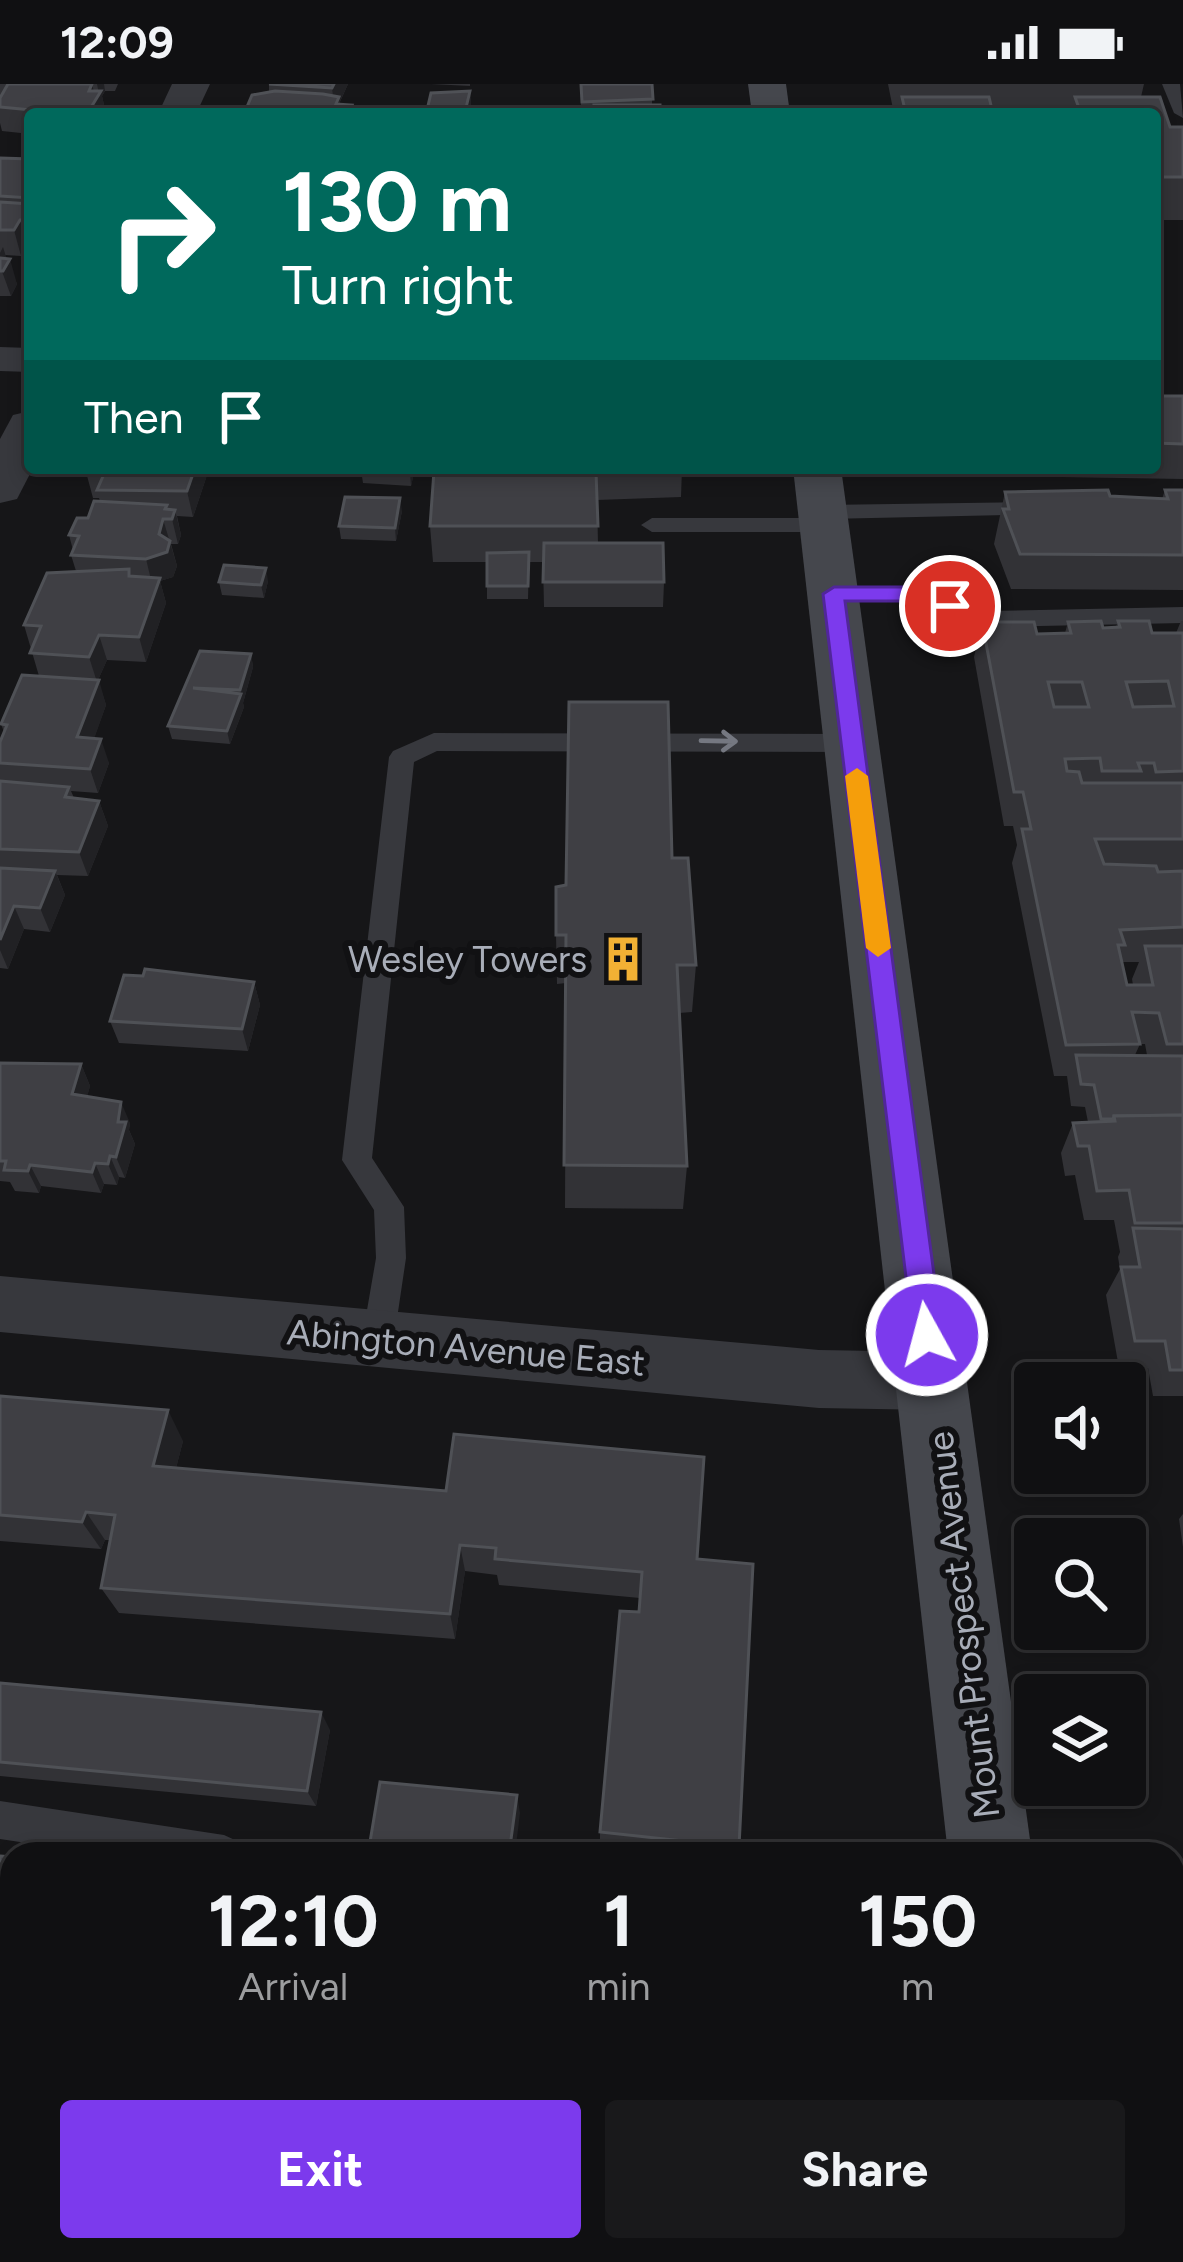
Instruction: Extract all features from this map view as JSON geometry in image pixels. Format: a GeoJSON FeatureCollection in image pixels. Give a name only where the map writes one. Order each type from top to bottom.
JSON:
{"type":"FeatureCollection","features":[{"type":"Feature","properties":{"kind":"main road","name":"Mount Prospect Avenue"},"geometry":{"type":"LineString","coordinates":[[821,502],[989,1842]]}},
{"type":"Feature","properties":{"kind":"street"},"geometry":{"type":"LineString","coordinates":[[0,488],[24,438]]}},
{"type":"Feature","properties":{"kind":"street","name":"Abington Avenue East"},"geometry":{"type":"LineString","coordinates":[[0,1304],[819,1379],[933,1381]]}},
{"type":"Feature","properties":{"kind":"lane"},"geometry":{"type":"LineString","coordinates":[[1171,84],[1183,112]]}},
{"type":"Feature","properties":{"kind":"lane"},"geometry":{"type":"LineString","coordinates":[[652,525],[821,502],[1024,512],[1063,503]]}},
{"type":"Feature","properties":{"kind":"lane"},"geometry":{"type":"LineString","coordinates":[[834,594],[911,594],[988,619],[1183,615]]}},
{"type":"Feature","properties":{"kind":"lane"},"geometry":{"type":"LineString","coordinates":[[378,1339],[391,1258],[389,1207],[357,1160],[402,757],[434,742],[853,743]]}},
{"type":"Feature","properties":{"kind":"lane"},"geometry":{"type":"LineString","coordinates":[[0,1820],[145,1842]]}},
{"type":"Feature","properties":{"kind":"building"},"geometry":{"type":"Polygon","coordinates":[[[8,84],[92,84],[89,91],[101,91],[91,108],[0,107],[8,84]]]}},
{"type":"Feature","properties":{"kind":"building"},"geometry":{"type":"Polygon","coordinates":[[[269,84],[334,84],[332,88],[269,84]]]}},
{"type":"Feature","properties":{"kind":"building"},"geometry":{"type":"Polygon","coordinates":[[[581,84],[652,84],[653,99],[582,102],[581,84]]]}},
{"type":"Feature","properties":{"kind":"building"},"geometry":{"type":"Polygon","coordinates":[[[275,91],[323,94],[339,97],[336,104],[352,105],[247,108],[252,95],[275,91]]]}},
{"type":"Feature","properties":{"kind":"building"},"geometry":{"type":"Polygon","coordinates":[[[470,91],[466,108],[427,108],[431,93],[470,91]]]}},
{"type":"Feature","properties":{"kind":"building"},"geometry":{"type":"Polygon","coordinates":[[[902,97],[989,97],[992,108],[905,108],[902,97]]]}},
{"type":"Feature","properties":{"kind":"building"},"geometry":{"type":"Polygon","coordinates":[[[1075,97],[1160,97],[1170,127],[1183,127],[1183,177],[1161,177],[1161,108],[1079,108],[1075,97]]]}},
{"type":"Feature","properties":{"kind":"building"},"geometry":{"type":"Polygon","coordinates":[[[594,105],[660,105],[660,108],[594,105]]]}},
{"type":"Feature","properties":{"kind":"building"},"geometry":{"type":"Polygon","coordinates":[[[0,158],[24,159],[24,198],[0,196],[0,158]]]}},
{"type":"Feature","properties":{"kind":"building"},"geometry":{"type":"Polygon","coordinates":[[[0,202],[24,204],[24,220],[14,230],[0,230],[0,202]]]}},
{"type":"Feature","properties":{"kind":"building"},"geometry":{"type":"Polygon","coordinates":[[[1161,396],[1183,396],[1183,444],[1161,443],[1161,396]]]}},
{"type":"Feature","properties":{"kind":"building"},"geometry":{"type":"Polygon","coordinates":[[[104,474],[193,474],[187,491],[97,490],[104,474]]]}},
{"type":"Feature","properties":{"kind":"building"},"geometry":{"type":"Polygon","coordinates":[[[434,474],[596,474],[598,526],[430,526],[434,474]]]}},
{"type":"Feature","properties":{"kind":"building"},"geometry":{"type":"Polygon","coordinates":[[[1108,490],[1110,496],[1168,499],[1165,490],[1183,490],[1183,555],[1020,554],[1003,509],[1009,509],[1005,492],[1108,490]]]}},
{"type":"Feature","properties":{"kind":"building"},"geometry":{"type":"Polygon","coordinates":[[[345,497],[400,498],[395,528],[339,526],[345,497]]]}},
{"type":"Feature","properties":{"kind":"building"},"geometry":{"type":"Polygon","coordinates":[[[94,501],[167,505],[165,509],[175,510],[172,519],[163,519],[159,534],[170,541],[167,552],[146,559],[71,555],[79,536],[69,535],[77,518],[88,518],[94,501]]]}},
{"type":"Feature","properties":{"kind":"building"},"geometry":{"type":"Polygon","coordinates":[[[544,543],[663,543],[664,582],[543,582],[544,543]]]}},
{"type":"Feature","properties":{"kind":"building"},"geometry":{"type":"Polygon","coordinates":[[[529,552],[528,586],[487,586],[487,553],[529,552]]]}},
{"type":"Feature","properties":{"kind":"building"},"geometry":{"type":"Polygon","coordinates":[[[224,565],[266,568],[261,585],[219,582],[224,565]]]}},
{"type":"Feature","properties":{"kind":"building"},"geometry":{"type":"Polygon","coordinates":[[[129,569],[129,576],[160,578],[139,637],[99,635],[89,657],[30,653],[41,626],[24,625],[47,573],[129,569]]]}},
{"type":"Feature","properties":{"kind":"building"},"geometry":{"type":"Polygon","coordinates":[[[1101,621],[1103,628],[1120,627],[1118,621],[1149,621],[1152,633],[1183,633],[1183,771],[1156,772],[1154,763],[1138,763],[1141,771],[1102,771],[1100,758],[1065,759],[1067,771],[1079,772],[1082,783],[1183,783],[1183,839],[1095,839],[1104,864],[1183,871],[1183,927],[1120,930],[1125,945],[1118,945],[1127,985],[1153,985],[1145,946],[1183,946],[1183,1044],[1167,1044],[1159,1013],[1132,1012],[1140,1044],[1066,1045],[1022,829],[1031,829],[1023,792],[1014,792],[982,622],[1034,622],[1037,634],[1071,633],[1068,622],[1101,621]],[[1168,681],[1126,682],[1133,707],[1174,706],[1168,681]],[[1048,682],[1054,707],[1089,707],[1082,682],[1048,682]]]}},
{"type":"Feature","properties":{"kind":"building"},"geometry":{"type":"Polygon","coordinates":[[[200,651],[251,654],[240,690],[193,688],[241,694],[227,731],[168,726],[200,651]]]}},
{"type":"Feature","properties":{"kind":"building"},"geometry":{"type":"Polygon","coordinates":[[[22,675],[99,680],[77,737],[101,739],[90,769],[0,763],[0,742],[7,725],[1,724],[22,675]]]}},
{"type":"Feature","properties":{"kind":"building","name":"Wesley Towers"},"geometry":{"type":"Polygon","coordinates":[[[569,702],[668,702],[672,858],[688,858],[696,965],[677,965],[687,1166],[564,1165],[566,935],[556,935],[556,887],[566,885],[569,702]]]}},
{"type":"Feature","properties":{"kind":"building"},"geometry":{"type":"Polygon","coordinates":[[[0,781],[69,787],[65,797],[99,801],[79,852],[0,849],[0,781]]]}},
{"type":"Feature","properties":{"kind":"building"},"geometry":{"type":"Polygon","coordinates":[[[0,868],[55,871],[40,908],[14,906],[0,940],[0,868]]]}},
{"type":"Feature","properties":{"kind":"building"},"geometry":{"type":"Polygon","coordinates":[[[145,969],[254,982],[242,1029],[110,1021],[124,975],[143,976],[145,969]]]}},
{"type":"Feature","properties":{"kind":"building"},"geometry":{"type":"Polygon","coordinates":[[[1076,1055],[1183,1056],[1183,1115],[1101,1119],[1094,1085],[1081,1084],[1076,1055]]]}},
{"type":"Feature","properties":{"kind":"building"},"geometry":{"type":"Polygon","coordinates":[[[0,1063],[81,1064],[72,1094],[121,1102],[118,1122],[126,1122],[116,1157],[110,1156],[108,1164],[95,1163],[92,1172],[30,1165],[28,1171],[4,1170],[6,1161],[0,1161],[0,1063]]]}},
{"type":"Feature","properties":{"kind":"building"},"geometry":{"type":"Polygon","coordinates":[[[1183,1115],[1183,1223],[1135,1223],[1129,1190],[1097,1191],[1089,1146],[1078,1146],[1073,1123],[1115,1121],[1114,1116],[1183,1115]]]}},
{"type":"Feature","properties":{"kind":"building"},"geometry":{"type":"Polygon","coordinates":[[[1133,1228],[1183,1229],[1183,1370],[1170,1370],[1165,1341],[1135,1341],[1121,1267],[1140,1267],[1133,1228]]]}},
{"type":"Feature","properties":{"kind":"building"},"geometry":{"type":"Polygon","coordinates":[[[0,1396],[168,1410],[153,1466],[446,1491],[454,1434],[704,1457],[697,1559],[753,1564],[739,1842],[600,1832],[620,1611],[639,1612],[642,1572],[495,1559],[496,1548],[460,1545],[450,1614],[101,1588],[115,1515],[86,1512],[82,1522],[0,1515],[0,1396]]]}},
{"type":"Feature","properties":{"kind":"building"},"geometry":{"type":"Polygon","coordinates":[[[0,1683],[321,1712],[307,1791],[0,1762],[0,1683]]]}},
{"type":"Feature","properties":{"kind":"building"},"geometry":{"type":"Polygon","coordinates":[[[380,1782],[517,1795],[511,1842],[370,1842],[380,1782]]]}},
{"type":"Feature","properties":{"kind":"slow traffic"},"geometry":{"type":"LineString","coordinates":[[857,776],[878,948]]}},
{"type":"Feature","properties":{"kind":"place","name":"Wesley Towers"},"geometry":{"type":"Point","coordinates":[623,959]}},
{"type":"Feature","properties":{"kind":"route"},"geometry":{"type":"LineString","coordinates":[[927,1335],[834,594],[911,594],[950,606]]}}]}
